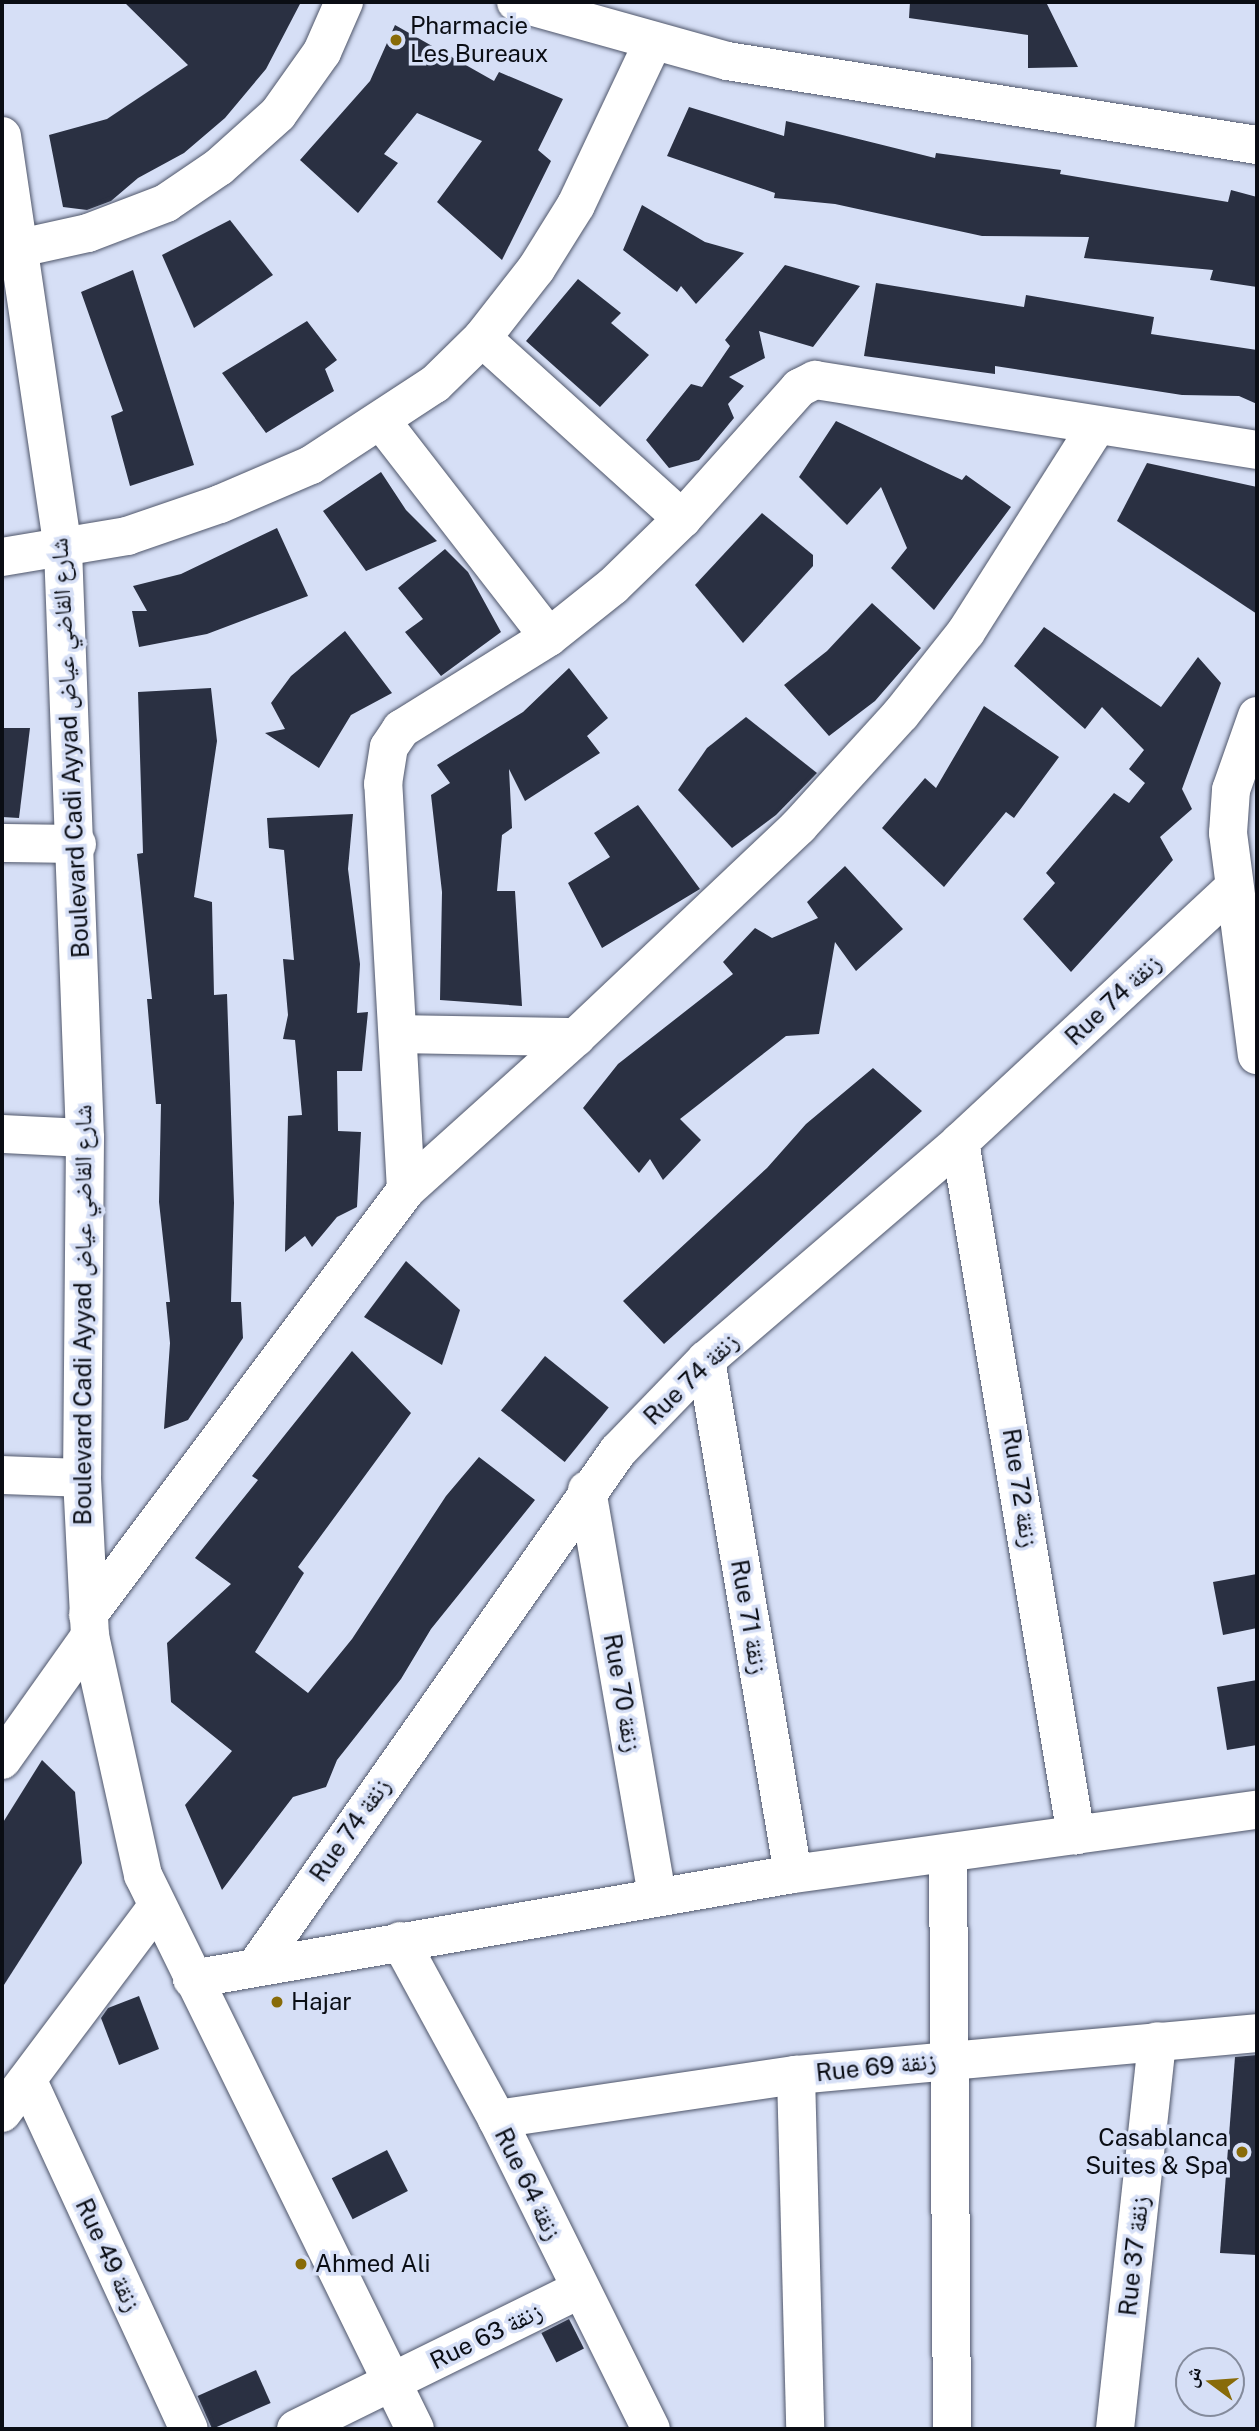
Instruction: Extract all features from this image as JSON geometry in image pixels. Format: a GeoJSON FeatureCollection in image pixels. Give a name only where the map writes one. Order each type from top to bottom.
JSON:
{"type":"FeatureCollection","features":[{"type":"Feature","properties":{"kind":"street"},"geometry":{"type":"LineString","coordinates":[[10,251],[89,233],[166,203],[219,167],[278,114],[321,52],[344,2]]}},
{"type":"Feature","properties":{"kind":"street"},"geometry":{"type":"LineString","coordinates":[[516,2],[652,44],[727,61],[1257,145]]}},
{"type":"Feature","properties":{"kind":"street"},"geometry":{"type":"LineString","coordinates":[[2,556],[63,549],[127,536],[220,504],[311,466],[382,422],[435,384],[482,338],[536,269],[576,205],[652,44]]}},
{"type":"Feature","properties":{"kind":"street","name":"Boulevard Cadi Ayyad شارع القاضي عياض"},"geometry":{"type":"LineString","coordinates":[[2,136],[10,251],[63,549],[77,844],[85,1138],[82,1478],[89,1626],[128,1822],[156,1908],[415,2429]]}},
{"type":"Feature","properties":{"kind":"street"},"geometry":{"type":"LineString","coordinates":[[482,338],[682,519]]}},
{"type":"Feature","properties":{"kind":"street"},"geometry":{"type":"LineString","coordinates":[[406,1190],[400,1034],[383,784],[389,747],[401,729],[550,637],[613,586],[682,519],[799,388],[815,380],[1257,450]]}},
{"type":"Feature","properties":{"kind":"street"},"geometry":{"type":"LineString","coordinates":[[382,422],[550,637]]}},
{"type":"Feature","properties":{"kind":"street"},"geometry":{"type":"LineString","coordinates":[[2,1759],[89,1626],[406,1190],[576,1037],[799,826],[901,714],[966,632],[1096,426]]}},
{"type":"Feature","properties":{"kind":"street"},"geometry":{"type":"LineString","coordinates":[[1257,716],[1231,790],[1228,833],[1233,888],[1257,1055]]}},
{"type":"Feature","properties":{"kind":"street"},"geometry":{"type":"LineString","coordinates":[[2,843],[77,844]]}},
{"type":"Feature","properties":{"kind":"street","name":"Rue 74 زنقة"},"geometry":{"type":"LineString","coordinates":[[257,1965],[587,1490],[706,1360],[960,1142],[1233,888]]}},
{"type":"Feature","properties":{"kind":"street"},"geometry":{"type":"LineString","coordinates":[[400,1034],[576,1037]]}},
{"type":"Feature","properties":{"kind":"street"},"geometry":{"type":"LineString","coordinates":[[2,1134],[85,1138]]}},
{"type":"Feature","properties":{"kind":"street","name":"Rue 72 زنقة"},"geometry":{"type":"LineString","coordinates":[[960,1142],[1076,1835]]}},
{"type":"Feature","properties":{"kind":"street","name":"Rue 71 زنقة"},"geometry":{"type":"LineString","coordinates":[[706,1360],[793,1874]]}},
{"type":"Feature","properties":{"kind":"street"},"geometry":{"type":"LineString","coordinates":[[2,1475],[82,1478]]}},
{"type":"Feature","properties":{"kind":"street","name":"Rue 70 زنقة"},"geometry":{"type":"LineString","coordinates":[[587,1490],[657,1897]]}},
{"type":"Feature","properties":{"kind":"street"},"geometry":{"type":"LineString","coordinates":[[192,1979],[257,1965],[793,1874],[1257,1810]]}},
{"type":"Feature","properties":{"kind":"street"},"geometry":{"type":"LineString","coordinates":[[948,1853],[952,2429]]}},
{"type":"Feature","properties":{"kind":"street"},"geometry":{"type":"LineString","coordinates":[[2,2113],[156,1908]]}},
{"type":"Feature","properties":{"kind":"street","name":"Rue 64 زنقة"},"geometry":{"type":"LineString","coordinates":[[400,1941],[497,2119],[579,2290],[651,2429]]}},
{"type":"Feature","properties":{"kind":"street","name":"Rue 69 زنقة"},"geometry":{"type":"LineString","coordinates":[[497,2119],[796,2075],[1257,2033]]}},
{"type":"Feature","properties":{"kind":"street","name":"Rue 37 زنقة"},"geometry":{"type":"LineString","coordinates":[[1115,2429],[1157,2041]]}},
{"type":"Feature","properties":{"kind":"street"},"geometry":{"type":"LineString","coordinates":[[796,2075],[805,2429]]}},
{"type":"Feature","properties":{"kind":"street","name":"Rue 49 زنقة"},"geometry":{"type":"LineString","coordinates":[[28,2081],[189,2429]]}},
{"type":"Feature","properties":{"kind":"street","name":"Rue 63 زنقة"},"geometry":{"type":"LineString","coordinates":[[296,2429],[579,2290]]}},
{"type":"Feature","properties":{"kind":"building"},"geometry":{"type":"Polygon","coordinates":[[[124,2],[301,2],[266,69],[225,118],[184,153],[138,178],[111,201],[87,210],[63,207],[49,135],[107,119],[188,65],[124,2]]]}},
{"type":"Feature","properties":{"kind":"building"},"geometry":{"type":"Polygon","coordinates":[[[910,2],[1046,2],[1078,67],[1028,68],[1028,35],[909,18],[910,2]]]}},
{"type":"Feature","properties":{"kind":"building"},"geometry":{"type":"Polygon","coordinates":[[[395,25],[494,81],[499,72],[563,99],[538,150],[551,161],[502,260],[437,202],[482,141],[417,113],[384,154],[398,163],[358,213],[300,160],[370,81],[395,25]]]}},
{"type":"Feature","properties":{"kind":"building"},"geometry":{"type":"Polygon","coordinates":[[[689,107],[784,136],[786,121],[935,158],[936,153],[1061,170],[1060,174],[1228,202],[1231,190],[1257,197],[1257,287],[1210,280],[1213,270],[1084,258],[1089,237],[982,236],[835,204],[774,198],[775,193],[667,156],[689,107]]]}},
{"type":"Feature","properties":{"kind":"building"},"geometry":{"type":"Polygon","coordinates":[[[642,205],[705,242],[744,253],[696,304],[681,286],[677,292],[623,250],[642,205]]]}},
{"type":"Feature","properties":{"kind":"building"},"geometry":{"type":"Polygon","coordinates":[[[230,220],[273,275],[194,328],[162,255],[230,220]]]}},
{"type":"Feature","properties":{"kind":"building"},"geometry":{"type":"Polygon","coordinates":[[[785,265],[860,286],[813,347],[759,331],[765,358],[729,377],[744,386],[728,404],[734,418],[699,460],[669,468],[646,440],[691,384],[702,387],[730,346],[725,340],[785,265]]]}},
{"type":"Feature","properties":{"kind":"building"},"geometry":{"type":"Polygon","coordinates":[[[133,270],[194,465],[130,486],[111,416],[123,411],[81,292],[133,270]]]}},
{"type":"Feature","properties":{"kind":"building"},"geometry":{"type":"Polygon","coordinates":[[[578,279],[621,313],[611,323],[649,355],[600,407],[526,341],[578,279]]]}},
{"type":"Feature","properties":{"kind":"building"},"geometry":{"type":"Polygon","coordinates":[[[876,283],[1024,307],[1026,295],[1154,317],[1151,334],[1257,350],[1257,404],[1239,396],[1182,395],[995,366],[995,374],[864,356],[876,283]]]}},
{"type":"Feature","properties":{"kind":"building"},"geometry":{"type":"Polygon","coordinates":[[[307,321],[337,360],[325,369],[334,391],[266,433],[222,373],[307,321]]]}},
{"type":"Feature","properties":{"kind":"building"},"geometry":{"type":"Polygon","coordinates":[[[836,421],[962,480],[966,475],[1011,507],[934,610],[891,568],[907,548],[881,487],[847,525],[799,477],[836,421]]]}},
{"type":"Feature","properties":{"kind":"building"},"geometry":{"type":"Polygon","coordinates":[[[1147,463],[1257,487],[1257,614],[1117,521],[1147,463]]]}},
{"type":"Feature","properties":{"kind":"building"},"geometry":{"type":"Polygon","coordinates":[[[381,472],[406,510],[437,541],[366,571],[323,511],[381,472]]]}},
{"type":"Feature","properties":{"kind":"building"},"geometry":{"type":"Polygon","coordinates":[[[762,513],[813,555],[813,566],[743,643],[695,585],[762,513]]]}},
{"type":"Feature","properties":{"kind":"building"},"geometry":{"type":"Polygon","coordinates":[[[277,528],[308,596],[207,634],[139,647],[132,611],[147,611],[133,586],[181,574],[277,528]]]}},
{"type":"Feature","properties":{"kind":"building"},"geometry":{"type":"Polygon","coordinates":[[[445,549],[468,572],[501,632],[441,676],[405,632],[423,619],[398,588],[445,549]]]}},
{"type":"Feature","properties":{"kind":"building"},"geometry":{"type":"Polygon","coordinates":[[[872,603],[921,648],[875,701],[829,736],[784,685],[827,651],[872,603]]]}},
{"type":"Feature","properties":{"kind":"building"},"geometry":{"type":"Polygon","coordinates":[[[1044,627],[1161,707],[1198,657],[1221,683],[1182,789],[1192,809],[1160,837],[1173,860],[1071,972],[1023,919],[1055,883],[1046,873],[1114,793],[1129,803],[1145,783],[1129,769],[1144,750],[1102,707],[1085,729],[1014,666],[1044,627]]]}},
{"type":"Feature","properties":{"kind":"building"},"geometry":{"type":"Polygon","coordinates":[[[345,631],[392,693],[351,715],[319,768],[265,733],[285,729],[271,703],[291,676],[345,631]]]}},
{"type":"Feature","properties":{"kind":"building"},"geometry":{"type":"Polygon","coordinates":[[[569,668],[608,718],[587,736],[600,753],[525,801],[509,769],[512,828],[502,835],[497,891],[515,891],[522,1006],[440,1000],[442,892],[431,795],[450,783],[437,765],[523,712],[569,668]]]}},
{"type":"Feature","properties":{"kind":"building"},"geometry":{"type":"Polygon","coordinates":[[[211,688],[217,741],[194,897],[212,902],[214,995],[227,994],[234,1203],[231,1302],[241,1302],[243,1338],[188,1420],[164,1429],[170,1343],[166,1302],[170,1302],[159,1202],[161,1104],[156,1104],[147,999],[152,999],[137,854],[143,853],[138,692],[211,688]]]}},
{"type":"Feature","properties":{"kind":"building"},"geometry":{"type":"Polygon","coordinates":[[[984,706],[1059,757],[1014,818],[1006,812],[944,887],[882,828],[925,778],[936,788],[984,706]]]}},
{"type":"Feature","properties":{"kind":"building"},"geometry":{"type":"Polygon","coordinates":[[[746,717],[817,773],[776,815],[732,848],[678,790],[707,748],[746,717]]]}},
{"type":"Feature","properties":{"kind":"building"},"geometry":{"type":"Polygon","coordinates":[[[2,728],[30,728],[19,818],[2,817],[2,728]]]}},
{"type":"Feature","properties":{"kind":"building"},"geometry":{"type":"Polygon","coordinates":[[[638,805],[700,889],[602,948],[568,883],[610,857],[594,833],[638,805]]]}},
{"type":"Feature","properties":{"kind":"building"},"geometry":{"type":"Polygon","coordinates":[[[353,814],[348,869],[360,964],[357,1013],[368,1012],[362,1071],[337,1071],[338,1131],[361,1132],[357,1207],[337,1217],[312,1247],[305,1236],[285,1252],[288,1116],[302,1115],[295,1040],[283,1039],[288,1015],[283,959],[294,960],[284,850],[269,848],[267,818],[353,814]]]}},
{"type":"Feature","properties":{"kind":"building"},"geometry":{"type":"Polygon","coordinates":[[[845,866],[903,929],[856,971],[835,942],[819,1034],[786,1036],[680,1119],[701,1140],[663,1180],[650,1159],[639,1173],[583,1108],[618,1064],[733,974],[723,962],[755,928],[772,938],[818,918],[807,902],[845,866]]]}},
{"type":"Feature","properties":{"kind":"building"},"geometry":{"type":"Polygon","coordinates":[[[873,1068],[922,1111],[664,1344],[623,1301],[767,1168],[806,1124],[873,1068]]]}},
{"type":"Feature","properties":{"kind":"building"},"geometry":{"type":"Polygon","coordinates":[[[406,1261],[460,1310],[442,1365],[364,1317],[406,1261]]]}},
{"type":"Feature","properties":{"kind":"building"},"geometry":{"type":"Polygon","coordinates":[[[352,1351],[411,1413],[298,1567],[304,1573],[255,1652],[308,1693],[352,1639],[446,1496],[479,1457],[535,1500],[431,1629],[401,1679],[337,1760],[326,1787],[293,1797],[222,1890],[185,1805],[232,1751],[171,1702],[167,1643],[231,1584],[195,1558],[258,1480],[252,1476],[352,1351]]]}},
{"type":"Feature","properties":{"kind":"building"},"geometry":{"type":"Polygon","coordinates":[[[545,1356],[609,1408],[565,1462],[501,1410],[545,1356]]]}},
{"type":"Feature","properties":{"kind":"building"},"geometry":{"type":"Polygon","coordinates":[[[1257,1574],[1257,1628],[1223,1635],[1213,1582],[1257,1574]]]}},
{"type":"Feature","properties":{"kind":"building"},"geometry":{"type":"Polygon","coordinates":[[[1257,1680],[1257,1745],[1227,1750],[1217,1687],[1257,1680]]]}},
{"type":"Feature","properties":{"kind":"building"},"geometry":{"type":"Polygon","coordinates":[[[42,1760],[75,1792],[82,1863],[2,1988],[2,1824],[42,1760]]]}},
{"type":"Feature","properties":{"kind":"building"},"geometry":{"type":"Polygon","coordinates":[[[139,1996],[159,2049],[119,2065],[101,2018],[108,2008],[139,1996]]]}},
{"type":"Feature","properties":{"kind":"building","name":"Casablanca Suites & Spa"},"geometry":{"type":"Polygon","coordinates":[[[1257,2055],[1257,2255],[1220,2253],[1235,2057],[1257,2055]]]}},
{"type":"Feature","properties":{"kind":"building"},"geometry":{"type":"Polygon","coordinates":[[[387,2150],[408,2191],[353,2219],[332,2178],[387,2150]]]}},
{"type":"Feature","properties":{"kind":"building"},"geometry":{"type":"Polygon","coordinates":[[[569,2319],[584,2348],[556,2362],[541,2333],[569,2319]]]}},
{"type":"Feature","properties":{"kind":"building"},"geometry":{"type":"Polygon","coordinates":[[[256,2370],[271,2403],[212,2429],[198,2396],[256,2370]]]}},
{"type":"Feature","properties":{"kind":"place","name":"Pharmacie Les Bureaux"},"geometry":{"type":"Point","coordinates":[396,40]}},
{"type":"Feature","properties":{"kind":"place","name":"Hajar"},"geometry":{"type":"Point","coordinates":[277,2002]}},
{"type":"Feature","properties":{"kind":"place","name":"Casablanca Suites & Spa"},"geometry":{"type":"Point","coordinates":[1242,2152]}},
{"type":"Feature","properties":{"kind":"place","name":"Ahmed Ali"},"geometry":{"type":"Point","coordinates":[301,2264]}}]}
